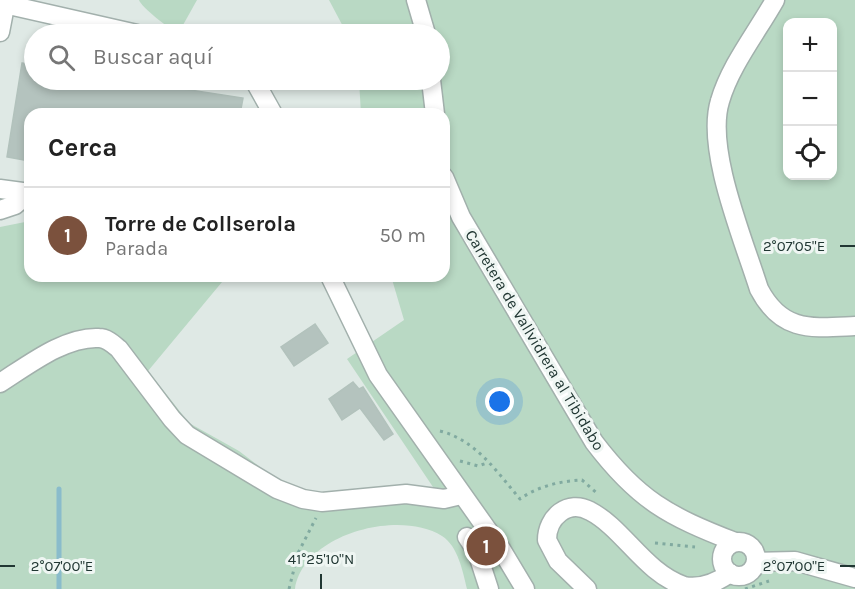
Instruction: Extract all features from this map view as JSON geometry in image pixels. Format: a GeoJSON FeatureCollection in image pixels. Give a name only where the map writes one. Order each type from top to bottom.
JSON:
{"type":"FeatureCollection","features":[{"type":"Feature","properties":{"kind":"street"},"geometry":{"type":"LineString","coordinates":[[416,0],[423,24]]}},
{"type":"Feature","properties":{"kind":"street"},"geometry":{"type":"LineString","coordinates":[[776,0],[722,95],[715,131],[718,155],[759,289],[766,303],[784,319],[802,327],[855,326]]}},
{"type":"Feature","properties":{"kind":"street"},"geometry":{"type":"LineString","coordinates":[[0,32],[3,4],[92,24]]}},
{"type":"Feature","properties":{"kind":"street"},"geometry":{"type":"LineString","coordinates":[[260,90],[270,108]]}},
{"type":"Feature","properties":{"kind":"street"},"geometry":{"type":"LineString","coordinates":[[432,90],[434,108]]}},
{"type":"Feature","properties":{"kind":"street"},"geometry":{"type":"LineString","coordinates":[[0,189],[24,192]]}},
{"type":"Feature","properties":{"kind":"street","name":"Carretera de Vallvidrera al Tibidabo"},"geometry":{"type":"LineString","coordinates":[[450,191],[461,217],[600,450],[632,487],[649,502],[735,542]]}},
{"type":"Feature","properties":{"kind":"street"},"geometry":{"type":"LineString","coordinates":[[0,210],[15,205],[24,197]]}},
{"type":"Feature","properties":{"kind":"street"},"geometry":{"type":"LineString","coordinates":[[333,282],[378,375],[460,495],[484,525],[525,589]]}},
{"type":"Feature","properties":{"kind":"street"},"geometry":{"type":"LineString","coordinates":[[0,383],[74,342],[99,338],[108,340],[119,349],[172,419],[187,435],[277,489],[303,499],[322,502],[406,494],[444,499],[460,495]]}},
{"type":"Feature","properties":{"kind":"street"},"geometry":{"type":"LineString","coordinates":[[587,589],[558,561],[547,540],[552,519],[558,513],[573,507],[591,512],[652,566],[676,583],[691,587],[708,586],[730,573],[746,574],[756,562],[795,561],[855,578]]}},
{"type":"Feature","properties":{"kind":"street"},"geometry":{"type":"LineString","coordinates":[[484,525],[460,542],[477,552],[489,589]]}},
{"type":"Feature","properties":{"kind":"street"},"geometry":{"type":"LineString","coordinates":[[730,573],[722,559],[726,549],[735,542],[751,546],[756,562]]}},
{"type":"Feature","properties":{"kind":"path"},"geometry":{"type":"LineString","coordinates":[[434,427],[453,434],[480,453],[520,499],[546,486],[582,480],[604,499]]}},
{"type":"Feature","properties":{"kind":"path"},"geometry":{"type":"LineString","coordinates":[[289,589],[298,553],[322,502]]}},
{"type":"Feature","properties":{"kind":"path"},"geometry":{"type":"LineString","coordinates":[[651,542],[697,547],[709,531]]}},
{"type":"Feature","properties":{"kind":"green space"},"geometry":{"type":"Polygon","coordinates":[[[139,0],[197,0],[184,24],[164,24],[139,0]]]}},
{"type":"Feature","properties":{"kind":"green space"},"geometry":{"type":"Polygon","coordinates":[[[329,0],[855,0],[855,589],[467,589],[459,560],[448,540],[424,528],[402,525],[379,526],[355,532],[334,541],[315,554],[302,570],[295,589],[0,589],[0,227],[24,222],[24,282],[222,282],[148,371],[189,423],[239,451],[277,480],[306,493],[433,487],[347,359],[404,320],[393,282],[450,282],[450,108],[361,108],[360,90],[450,90],[450,24],[342,24],[329,0]]]}},
{"type":"Feature","properties":{"kind":"building"},"geometry":{"type":"Polygon","coordinates":[[[22,63],[24,63],[24,90],[191,90],[243,98],[241,108],[24,108],[24,160],[7,157],[22,63]]]}},
{"type":"Feature","properties":{"kind":"building"},"geometry":{"type":"Polygon","coordinates":[[[315,324],[328,343],[294,366],[281,347],[315,324]]]}},
{"type":"Feature","properties":{"kind":"building"},"geometry":{"type":"Polygon","coordinates":[[[353,382],[359,389],[363,387],[393,434],[384,440],[360,408],[342,420],[329,399],[353,382]]]}},
{"type":"Feature","properties":{"kind":"waterway"},"geometry":{"type":"LineString","coordinates":[[59,489],[59,589]]}},
{"type":"Feature","properties":{"kind":"place","name":"Torre de Collserola"},"geometry":{"type":"Point","coordinates":[486,546]}}]}
